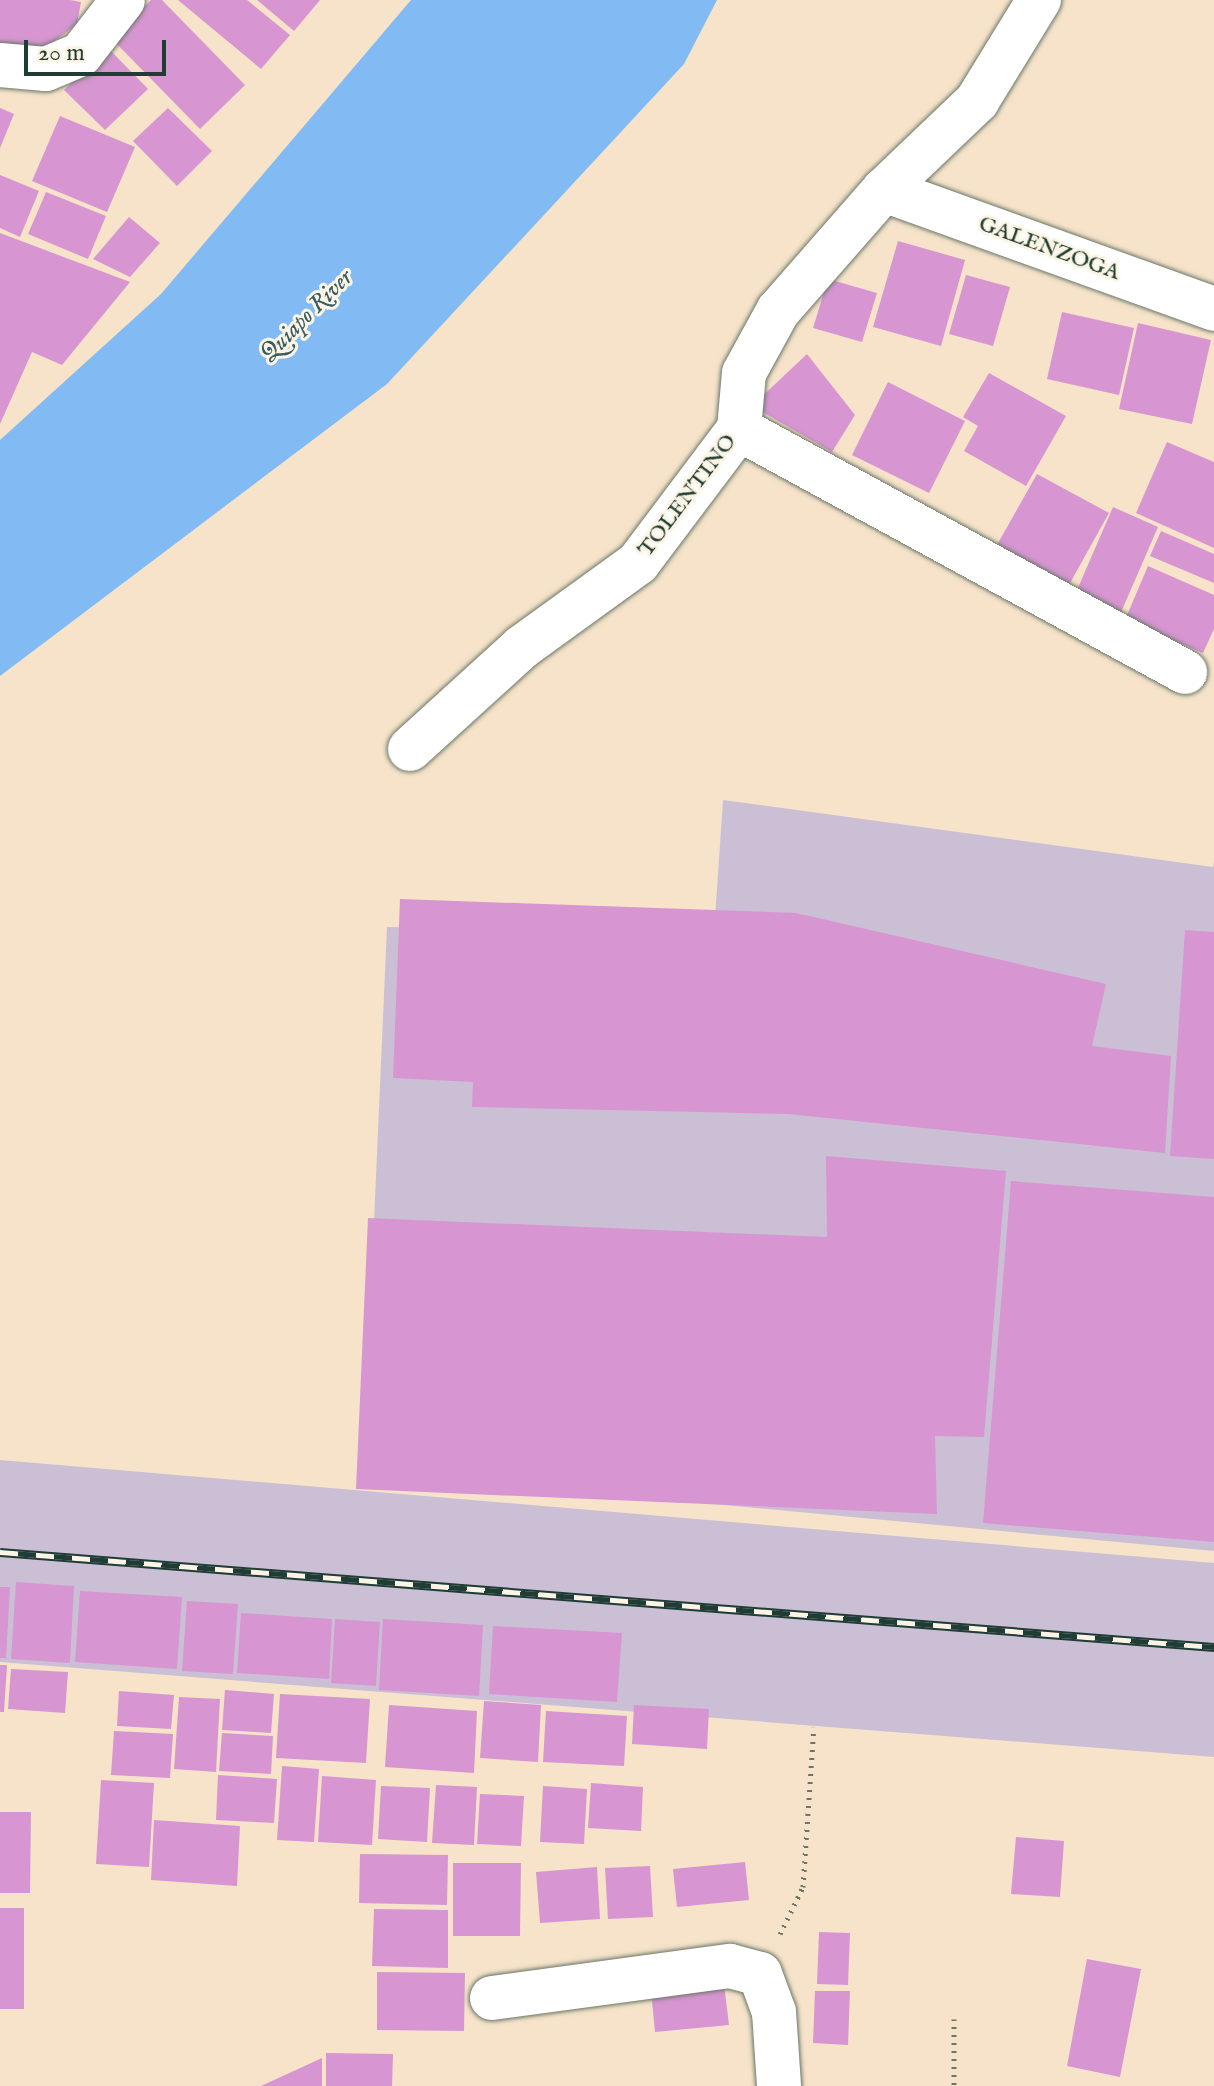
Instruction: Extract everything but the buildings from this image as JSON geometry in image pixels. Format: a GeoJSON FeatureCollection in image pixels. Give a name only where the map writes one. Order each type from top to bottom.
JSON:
{"type":"FeatureCollection","features":[{"type":"Feature","properties":{"kind":"street"},"geometry":{"type":"LineString","coordinates":[[0,65],[46,69],[81,54],[123,0]]}},
{"type":"Feature","properties":{"kind":"street","name":"TOLENTINO"},"geometry":{"type":"LineString","coordinates":[[410,749],[522,647],[638,563],[739,429],[744,373],[778,311],[884,190],[977,101],[1039,0]]}},
{"type":"Feature","properties":{"kind":"street","name":"GALENZOGA"},"geometry":{"type":"LineString","coordinates":[[884,190],[1214,309]]}},
{"type":"Feature","properties":{"kind":"street"},"geometry":{"type":"LineString","coordinates":[[739,429],[1185,672]]}},
{"type":"Feature","properties":{"kind":"street"},"geometry":{"type":"LineString","coordinates":[[492,1998],[730,1966],[760,1974],[774,2012],[779,2086]]}},
{"type":"Feature","properties":{"kind":"path"},"geometry":{"type":"LineString","coordinates":[[760,1974],[803,1887],[814,1727]]}},
{"type":"Feature","properties":{"kind":"path"},"geometry":{"type":"LineString","coordinates":[[954,2019],[954,2086]]}},
{"type":"Feature","properties":{"kind":"shaded area"},"geometry":{"type":"Polygon","coordinates":[[[723,800],[1213,867],[1214,861],[1214,1551],[363,1471],[387,927],[714,933],[723,800]]]}},
{"type":"Feature","properties":{"kind":"shaded area"},"geometry":{"type":"Polygon","coordinates":[[[0,1460],[1214,1563],[1214,1757],[0,1662],[0,1460]]]}},
{"type":"Feature","properties":{"kind":"water","name":"Quiapo River"},"geometry":{"type":"Polygon","coordinates":[[[411,0],[717,0],[684,64],[387,384],[0,676],[0,440],[161,294],[411,0]]]}},
{"type":"Feature","properties":{"kind":"railway"},"geometry":{"type":"LineString","coordinates":[[0,1552],[1214,1647]]}}]}
